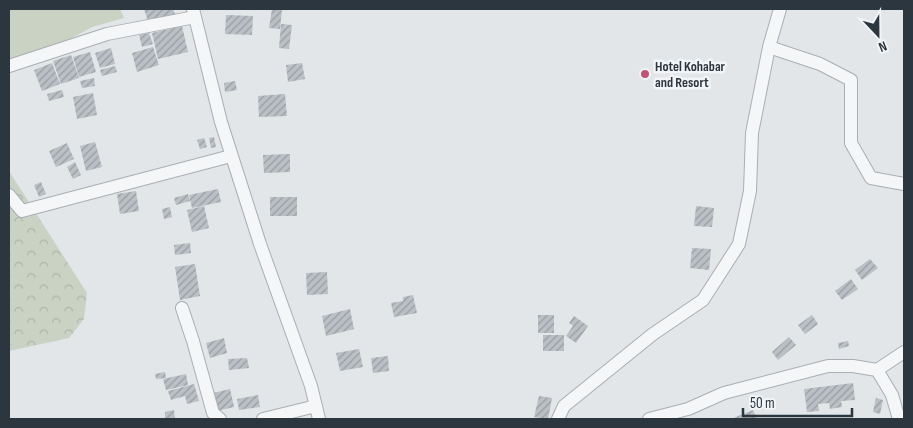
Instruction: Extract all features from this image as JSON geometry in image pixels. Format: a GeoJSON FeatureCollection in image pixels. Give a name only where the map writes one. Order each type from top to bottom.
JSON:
{"type":"FeatureCollection","features":[{"type":"Feature","properties":{"kind":"street"},"geometry":{"type":"LineString","coordinates":[[558,419],[564,406],[653,334],[703,300],[739,244],[750,191],[752,132],[769,47],[780,9]]}},
{"type":"Feature","properties":{"kind":"street"},"geometry":{"type":"LineString","coordinates":[[9,66],[107,34],[194,13],[220,122],[311,386],[319,419]]}},
{"type":"Feature","properties":{"kind":"street"},"geometry":{"type":"LineString","coordinates":[[769,47],[820,64],[851,80],[851,144],[871,178],[904,184]]}},
{"type":"Feature","properties":{"kind":"street"},"geometry":{"type":"LineString","coordinates":[[9,195],[22,211],[231,156]]}},
{"type":"Feature","properties":{"kind":"street"},"geometry":{"type":"LineString","coordinates":[[182,308],[194,341],[213,413],[220,419]]}},
{"type":"Feature","properties":{"kind":"street"},"geometry":{"type":"LineString","coordinates":[[649,419],[688,408],[724,393],[828,366],[853,366],[877,370],[904,352]]}},
{"type":"Feature","properties":{"kind":"street"},"geometry":{"type":"LineString","coordinates":[[877,370],[892,395],[899,419]]}},
{"type":"Feature","properties":{"kind":"street"},"geometry":{"type":"LineString","coordinates":[[263,419],[316,406]]}},
{"type":"Feature","properties":{"kind":"green space"},"geometry":{"type":"Polygon","coordinates":[[[9,9],[120,9],[124,18],[92,27],[9,73],[9,9]]]}},
{"type":"Feature","properties":{"kind":"green space"},"geometry":{"type":"Polygon","coordinates":[[[9,171],[87,293],[84,319],[69,338],[9,351],[9,171]]]}},
{"type":"Feature","properties":{"kind":"building"},"geometry":{"type":"Polygon","coordinates":[[[144,9],[173,9],[175,14],[148,21],[144,9]]]}},
{"type":"Feature","properties":{"kind":"building"},"geometry":{"type":"Polygon","coordinates":[[[272,9],[282,9],[280,29],[269,28],[272,9]]]}},
{"type":"Feature","properties":{"kind":"building"},"geometry":{"type":"Polygon","coordinates":[[[226,15],[253,16],[252,35],[225,34],[226,15]]]}},
{"type":"Feature","properties":{"kind":"building"},"geometry":{"type":"Polygon","coordinates":[[[281,24],[292,25],[289,49],[279,48],[281,24]]]}},
{"type":"Feature","properties":{"kind":"building"},"geometry":{"type":"Polygon","coordinates":[[[182,26],[188,52],[158,59],[152,33],[182,26]]]}},
{"type":"Feature","properties":{"kind":"building"},"geometry":{"type":"Polygon","coordinates":[[[149,33],[153,44],[142,47],[139,35],[149,33]]]}},
{"type":"Feature","properties":{"kind":"building"},"geometry":{"type":"Polygon","coordinates":[[[153,47],[159,65],[137,72],[132,53],[153,47]]]}},
{"type":"Feature","properties":{"kind":"building"},"geometry":{"type":"Polygon","coordinates":[[[111,48],[115,64],[100,68],[95,53],[111,48]]]}},
{"type":"Feature","properties":{"kind":"building"},"geometry":{"type":"Polygon","coordinates":[[[90,52],[96,72],[79,77],[73,57],[90,52]]]}},
{"type":"Feature","properties":{"kind":"building"},"geometry":{"type":"Polygon","coordinates":[[[71,55],[79,78],[61,84],[53,61],[71,55]]]}},
{"type":"Feature","properties":{"kind":"building"},"geometry":{"type":"Polygon","coordinates":[[[52,63],[60,84],[42,91],[34,70],[52,63]]]}},
{"type":"Feature","properties":{"kind":"building"},"geometry":{"type":"Polygon","coordinates":[[[302,63],[305,79],[288,82],[286,65],[302,63]]]}},
{"type":"Feature","properties":{"kind":"building"},"geometry":{"type":"Polygon","coordinates":[[[115,66],[117,72],[102,76],[100,70],[115,66]]]}},
{"type":"Feature","properties":{"kind":"building"},"geometry":{"type":"Polygon","coordinates":[[[94,78],[95,86],[82,88],[80,81],[94,78]]]}},
{"type":"Feature","properties":{"kind":"building"},"geometry":{"type":"Polygon","coordinates":[[[235,81],[237,90],[225,92],[224,83],[235,81]]]}},
{"type":"Feature","properties":{"kind":"building"},"geometry":{"type":"Polygon","coordinates":[[[62,90],[64,97],[49,101],[47,94],[62,90]]]}},
{"type":"Feature","properties":{"kind":"building"},"geometry":{"type":"Polygon","coordinates":[[[93,93],[97,115],[77,119],[73,97],[93,93]]]}},
{"type":"Feature","properties":{"kind":"building"},"geometry":{"type":"Polygon","coordinates":[[[285,94],[287,116],[259,117],[258,96],[285,94]]]}},
{"type":"Feature","properties":{"kind":"building"},"geometry":{"type":"Polygon","coordinates":[[[214,137],[216,147],[211,148],[209,138],[214,137]]]}},
{"type":"Feature","properties":{"kind":"building"},"geometry":{"type":"Polygon","coordinates":[[[204,138],[207,147],[200,149],[197,140],[204,138]]]}},
{"type":"Feature","properties":{"kind":"building"},"geometry":{"type":"Polygon","coordinates":[[[95,142],[102,167],[86,171],[80,146],[95,142]]]}},
{"type":"Feature","properties":{"kind":"building"},"geometry":{"type":"Polygon","coordinates":[[[67,143],[74,159],[56,167],[49,151],[67,143]]]}},
{"type":"Feature","properties":{"kind":"building"},"geometry":{"type":"Polygon","coordinates":[[[290,154],[290,172],[264,173],[263,155],[290,154]]]}},
{"type":"Feature","properties":{"kind":"building"},"geometry":{"type":"Polygon","coordinates":[[[75,162],[81,175],[73,179],[67,167],[75,162]]]}},
{"type":"Feature","properties":{"kind":"building"},"geometry":{"type":"Polygon","coordinates":[[[41,182],[46,194],[39,197],[34,185],[41,182]]]}},
{"type":"Feature","properties":{"kind":"building"},"geometry":{"type":"Polygon","coordinates":[[[218,189],[221,202],[192,208],[189,195],[218,189]]]}},
{"type":"Feature","properties":{"kind":"building"},"geometry":{"type":"Polygon","coordinates":[[[136,191],[139,211],[120,214],[117,194],[136,191]]]}},
{"type":"Feature","properties":{"kind":"building"},"geometry":{"type":"Polygon","coordinates":[[[188,194],[190,201],[176,205],[174,198],[188,194]]]}},
{"type":"Feature","properties":{"kind":"building"},"geometry":{"type":"Polygon","coordinates":[[[270,197],[297,197],[297,216],[270,216],[270,197]]]}},
{"type":"Feature","properties":{"kind":"building"},"geometry":{"type":"Polygon","coordinates":[[[204,206],[209,228],[192,232],[187,210],[204,206]]]}},
{"type":"Feature","properties":{"kind":"building"},"geometry":{"type":"Polygon","coordinates":[[[696,206],[714,208],[712,227],[694,226],[696,206]]]}},
{"type":"Feature","properties":{"kind":"building"},"geometry":{"type":"Polygon","coordinates":[[[170,207],[172,217],[164,219],[162,209],[170,207]]]}},
{"type":"Feature","properties":{"kind":"building"},"geometry":{"type":"Polygon","coordinates":[[[190,243],[191,253],[175,255],[174,245],[190,243]]]}},
{"type":"Feature","properties":{"kind":"building"},"geometry":{"type":"Polygon","coordinates":[[[692,248],[711,249],[709,270],[690,268],[692,248]]]}},
{"type":"Feature","properties":{"kind":"building"},"geometry":{"type":"Polygon","coordinates":[[[870,259],[878,268],[862,280],[855,270],[870,259]]]}},
{"type":"Feature","properties":{"kind":"building"},"geometry":{"type":"Polygon","coordinates":[[[195,264],[200,296],[180,300],[175,267],[195,264]]]}},
{"type":"Feature","properties":{"kind":"building"},"geometry":{"type":"Polygon","coordinates":[[[327,272],[328,294],[307,295],[306,273],[327,272]]]}},
{"type":"Feature","properties":{"kind":"building"},"geometry":{"type":"Polygon","coordinates":[[[851,279],[858,289],[842,300],[835,291],[851,279]]]}},
{"type":"Feature","properties":{"kind":"building"},"geometry":{"type":"Polygon","coordinates":[[[413,295],[417,313],[394,317],[391,303],[403,301],[403,297],[413,295]]]}},
{"type":"Feature","properties":{"kind":"building"},"geometry":{"type":"Polygon","coordinates":[[[350,309],[354,329],[326,336],[322,316],[350,309]]]}},
{"type":"Feature","properties":{"kind":"building"},"geometry":{"type":"Polygon","coordinates":[[[538,315],[554,315],[554,333],[538,333],[538,315]]]}},
{"type":"Feature","properties":{"kind":"building"},"geometry":{"type":"Polygon","coordinates":[[[812,315],[818,324],[805,334],[798,325],[812,315]]]}},
{"type":"Feature","properties":{"kind":"building"},"geometry":{"type":"Polygon","coordinates":[[[574,316],[588,326],[576,343],[566,336],[573,326],[569,323],[574,316]]]}},
{"type":"Feature","properties":{"kind":"building"},"geometry":{"type":"Polygon","coordinates":[[[543,335],[564,335],[564,351],[543,351],[543,335]]]}},
{"type":"Feature","properties":{"kind":"building"},"geometry":{"type":"Polygon","coordinates":[[[789,337],[796,345],[778,360],[772,352],[789,337]]]}},
{"type":"Feature","properties":{"kind":"building"},"geometry":{"type":"Polygon","coordinates":[[[224,338],[227,353],[210,358],[206,343],[224,338]]]}},
{"type":"Feature","properties":{"kind":"building"},"geometry":{"type":"Polygon","coordinates":[[[848,341],[849,346],[839,349],[838,343],[848,341]]]}},
{"type":"Feature","properties":{"kind":"building"},"geometry":{"type":"Polygon","coordinates":[[[359,349],[363,367],[340,371],[336,353],[359,349]]]}},
{"type":"Feature","properties":{"kind":"building"},"geometry":{"type":"Polygon","coordinates":[[[388,356],[389,371],[373,373],[371,358],[388,356]]]}},
{"type":"Feature","properties":{"kind":"building"},"geometry":{"type":"Polygon","coordinates":[[[247,358],[249,368],[229,370],[228,359],[247,358]]]}},
{"type":"Feature","properties":{"kind":"building"},"geometry":{"type":"Polygon","coordinates":[[[165,372],[166,378],[156,379],[155,374],[165,372]]]}},
{"type":"Feature","properties":{"kind":"building"},"geometry":{"type":"Polygon","coordinates":[[[186,374],[188,385],[166,390],[163,379],[186,374]]]}},
{"type":"Feature","properties":{"kind":"building"},"geometry":{"type":"Polygon","coordinates":[[[853,383],[855,400],[841,401],[842,407],[830,409],[829,403],[818,404],[819,411],[807,412],[804,389],[853,383]]]}},
{"type":"Feature","properties":{"kind":"building"},"geometry":{"type":"Polygon","coordinates":[[[194,384],[199,401],[187,404],[185,396],[171,400],[168,391],[194,384]]]}},
{"type":"Feature","properties":{"kind":"building"},"geometry":{"type":"Polygon","coordinates":[[[230,389],[234,407],[217,411],[213,393],[230,389]]]}},
{"type":"Feature","properties":{"kind":"building"},"geometry":{"type":"Polygon","coordinates":[[[258,395],[260,407],[239,410],[237,399],[258,395]]]}},
{"type":"Feature","properties":{"kind":"building"},"geometry":{"type":"Polygon","coordinates":[[[539,396],[552,398],[548,419],[534,417],[539,396]]]}},
{"type":"Feature","properties":{"kind":"building"},"geometry":{"type":"Polygon","coordinates":[[[876,398],[883,400],[880,414],[873,412],[876,398]]]}},
{"type":"Feature","properties":{"kind":"building"},"geometry":{"type":"Polygon","coordinates":[[[174,410],[175,419],[165,419],[165,412],[174,410]]]}},
{"type":"Feature","properties":{"kind":"building"},"geometry":{"type":"Polygon","coordinates":[[[753,410],[757,419],[731,419],[753,410]]]}},
{"type":"Feature","properties":{"kind":"place","name":"Hotel Kohabar and Resort"},"geometry":{"type":"Point","coordinates":[645,74]}}]}
